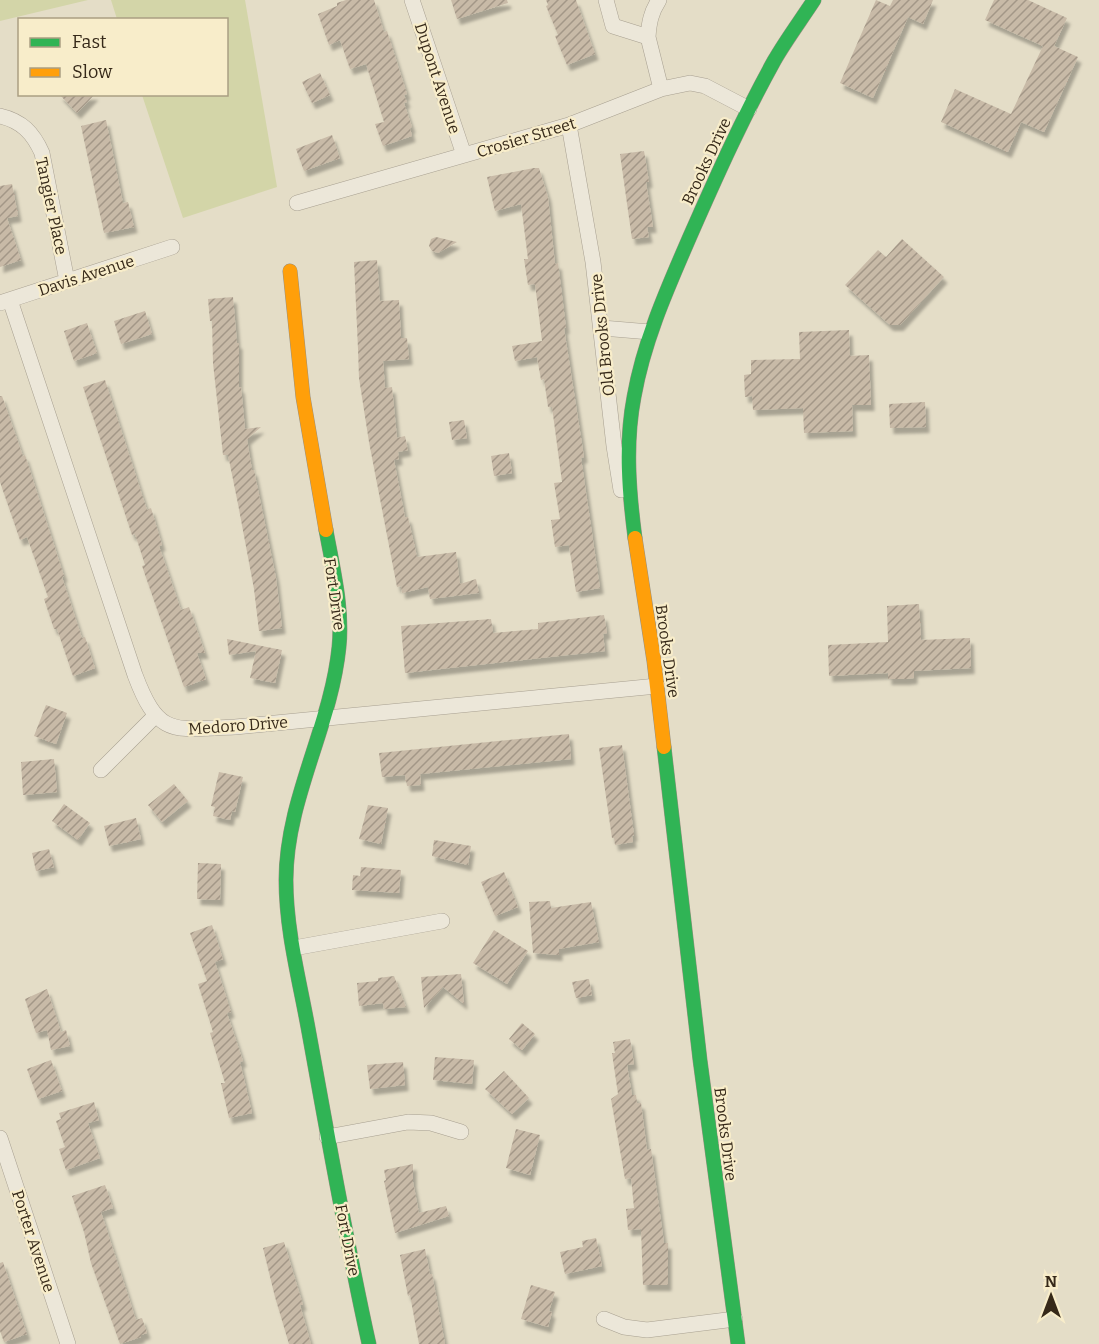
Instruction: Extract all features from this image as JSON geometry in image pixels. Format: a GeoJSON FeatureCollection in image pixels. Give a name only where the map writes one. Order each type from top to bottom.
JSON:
{"type":"FeatureCollection","features":[{"type":"Feature","properties":{"kind":"street","name":"Dupont Avenue"},"geometry":{"type":"LineString","coordinates":[[412,0],[464,156]]}},
{"type":"Feature","properties":{"kind":"street"},"geometry":{"type":"LineString","coordinates":[[606,0],[613,26],[648,37]]}},
{"type":"Feature","properties":{"kind":"street"},"geometry":{"type":"LineString","coordinates":[[659,0],[650,21],[648,37],[660,89]]}},
{"type":"Feature","properties":{"kind":"street","name":"Brooks Drive"},"geometry":{"type":"LineString","coordinates":[[738,1344],[699,1055],[657,686],[636,545],[632,506],[631,421],[640,368],[650,332],[699,215],[771,67],[814,0]]}},
{"type":"Feature","properties":{"kind":"street","name":"Crosier Street"},"geometry":{"type":"LineString","coordinates":[[297,203],[568,125],[660,89],[690,83],[705,86],[749,109]]}},
{"type":"Feature","properties":{"kind":"street","name":"Tangier Place"},"geometry":{"type":"LineString","coordinates":[[0,116],[24,126],[36,140],[42,153],[67,281]]}},
{"type":"Feature","properties":{"kind":"street","name":"Old Brooks Drive"},"geometry":{"type":"LineString","coordinates":[[568,125],[594,262],[614,446],[623,500],[636,545]]}},
{"type":"Feature","properties":{"kind":"street","name":"Davis Avenue"},"geometry":{"type":"LineString","coordinates":[[5,301],[172,247]]}},
{"type":"Feature","properties":{"kind":"street","name":"Fort Drive"},"geometry":{"type":"LineString","coordinates":[[290,271],[303,397],[341,617],[340,654],[300,787],[290,841],[287,892],[294,948],[327,1137],[369,1344]]}},
{"type":"Feature","properties":{"kind":"street"},"geometry":{"type":"LineString","coordinates":[[5,301],[135,675],[149,709],[155,716],[101,770]]}},
{"type":"Feature","properties":{"kind":"street"},"geometry":{"type":"LineString","coordinates":[[602,328],[650,332]]}},
{"type":"Feature","properties":{"kind":"street","name":"Medoro Drive"},"geometry":{"type":"LineString","coordinates":[[155,716],[164,724],[184,729],[235,727],[657,686]]}},
{"type":"Feature","properties":{"kind":"street"},"geometry":{"type":"LineString","coordinates":[[294,948],[442,921]]}},
{"type":"Feature","properties":{"kind":"street"},"geometry":{"type":"LineString","coordinates":[[327,1137],[408,1122],[431,1123],[461,1132]]}},
{"type":"Feature","properties":{"kind":"street","name":"Porter Avenue"},"geometry":{"type":"LineString","coordinates":[[0,1138],[69,1344]]}},
{"type":"Feature","properties":{"kind":"street"},"geometry":{"type":"LineString","coordinates":[[604,1319],[624,1327],[647,1330],[735,1319]]}},
{"type":"Feature","properties":{"kind":"green space"},"geometry":{"type":"Polygon","coordinates":[[[0,0],[88,0],[0,21],[0,0]]]}},
{"type":"Feature","properties":{"kind":"green space"},"geometry":{"type":"Polygon","coordinates":[[[111,0],[245,0],[277,187],[183,218],[142,96],[228,96],[228,18],[117,18],[111,0]]]}},
{"type":"Feature","properties":{"kind":"building"},"geometry":{"type":"Polygon","coordinates":[[[346,0],[374,0],[384,32],[387,31],[407,94],[404,95],[407,102],[404,103],[412,127],[410,128],[412,136],[383,146],[375,124],[384,122],[366,64],[350,69],[340,40],[329,45],[318,14],[346,0]]]}},
{"type":"Feature","properties":{"kind":"building"},"geometry":{"type":"Polygon","coordinates":[[[451,0],[507,0],[508,3],[457,19],[451,0]]]}},
{"type":"Feature","properties":{"kind":"building"},"geometry":{"type":"Polygon","coordinates":[[[546,0],[576,0],[595,54],[567,65],[555,36],[558,35],[546,6],[548,5],[546,0]]]}},
{"type":"Feature","properties":{"kind":"building"},"geometry":{"type":"Polygon","coordinates":[[[876,0],[890,6],[893,0],[933,0],[923,24],[908,17],[873,98],[840,83],[876,0]]]}},
{"type":"Feature","properties":{"kind":"building"},"geometry":{"type":"Polygon","coordinates":[[[994,0],[1028,0],[1067,18],[1054,46],[1078,57],[1044,132],[1021,122],[1008,152],[941,122],[955,89],[1011,114],[1043,46],[985,20],[994,0]]]}},
{"type":"Feature","properties":{"kind":"building"},"geometry":{"type":"Polygon","coordinates":[[[320,73],[330,95],[312,103],[302,82],[320,73]]]}},
{"type":"Feature","properties":{"kind":"building"},"geometry":{"type":"Polygon","coordinates":[[[61,96],[93,96],[77,113],[61,96]]]}},
{"type":"Feature","properties":{"kind":"building"},"geometry":{"type":"Polygon","coordinates":[[[106,120],[123,203],[128,202],[134,227],[104,233],[81,126],[106,120]]]}},
{"type":"Feature","properties":{"kind":"building"},"geometry":{"type":"Polygon","coordinates":[[[332,135],[340,158],[304,171],[296,149],[332,135]]]}},
{"type":"Feature","properties":{"kind":"building"},"geometry":{"type":"Polygon","coordinates":[[[644,151],[653,227],[647,227],[649,237],[632,239],[620,154],[644,151]]]}},
{"type":"Feature","properties":{"kind":"building"},"geometry":{"type":"Polygon","coordinates":[[[539,168],[548,197],[555,264],[558,263],[566,328],[564,328],[584,457],[581,458],[600,588],[576,592],[569,545],[555,547],[551,520],[560,519],[554,483],[562,482],[552,407],[548,407],[544,379],[541,380],[537,357],[515,361],[512,346],[542,341],[535,284],[528,285],[524,259],[528,259],[521,204],[495,211],[487,177],[539,168]]]}},
{"type":"Feature","properties":{"kind":"building"},"geometry":{"type":"Polygon","coordinates":[[[12,184],[18,216],[7,218],[21,260],[0,267],[0,186],[12,184]]]}},
{"type":"Feature","properties":{"kind":"building"},"geometry":{"type":"Polygon","coordinates":[[[436,237],[457,242],[438,253],[432,251],[429,246],[431,239],[436,237]]]}},
{"type":"Feature","properties":{"kind":"building"},"geometry":{"type":"Polygon","coordinates":[[[902,239],[944,277],[900,325],[890,325],[845,285],[878,250],[886,257],[902,239]]]}},
{"type":"Feature","properties":{"kind":"building"},"geometry":{"type":"Polygon","coordinates":[[[377,260],[380,301],[399,300],[401,338],[407,338],[409,359],[383,361],[385,388],[392,387],[397,438],[405,436],[408,450],[398,452],[399,459],[394,460],[405,517],[408,517],[417,557],[456,552],[460,584],[476,579],[479,593],[430,599],[428,587],[402,593],[401,586],[397,587],[359,378],[354,262],[377,260]]]}},
{"type":"Feature","properties":{"kind":"building"},"geometry":{"type":"Polygon","coordinates":[[[233,297],[237,343],[239,343],[239,387],[241,387],[245,429],[261,427],[247,439],[276,578],[282,628],[259,631],[254,589],[228,455],[223,455],[213,363],[212,321],[210,321],[208,299],[233,297]]]}},
{"type":"Feature","properties":{"kind":"building"},"geometry":{"type":"Polygon","coordinates":[[[145,311],[152,334],[121,344],[114,321],[145,311]]]}},
{"type":"Feature","properties":{"kind":"building"},"geometry":{"type":"Polygon","coordinates":[[[87,323],[97,353],[74,361],[64,331],[87,323]]]}},
{"type":"Feature","properties":{"kind":"building"},"geometry":{"type":"Polygon","coordinates":[[[849,330],[850,356],[869,355],[871,405],[852,405],[853,431],[804,433],[803,408],[753,410],[752,396],[745,397],[744,375],[751,374],[751,360],[800,359],[799,332],[849,330]]]}},
{"type":"Feature","properties":{"kind":"building"},"geometry":{"type":"Polygon","coordinates":[[[105,380],[147,510],[151,508],[162,545],[159,546],[181,610],[189,607],[205,653],[197,653],[206,679],[184,687],[142,566],[145,565],[135,534],[132,535],[83,387],[105,380]]]}},
{"type":"Feature","properties":{"kind":"building"},"geometry":{"type":"Polygon","coordinates":[[[0,396],[2,396],[23,456],[25,455],[82,638],[85,637],[95,668],[73,676],[44,599],[48,597],[27,537],[20,540],[0,482],[0,396]]]}},
{"type":"Feature","properties":{"kind":"building"},"geometry":{"type":"Polygon","coordinates":[[[925,402],[926,427],[890,428],[889,404],[925,402]]]}},
{"type":"Feature","properties":{"kind":"building"},"geometry":{"type":"Polygon","coordinates":[[[464,420],[467,438],[452,440],[449,422],[464,420]]]}},
{"type":"Feature","properties":{"kind":"building"},"geometry":{"type":"Polygon","coordinates":[[[509,453],[512,473],[494,476],[491,456],[509,453]]]}},
{"type":"Feature","properties":{"kind":"building"},"geometry":{"type":"Polygon","coordinates":[[[919,604],[921,640],[970,638],[971,668],[914,671],[914,678],[906,679],[888,679],[888,673],[829,676],[828,645],[888,642],[887,606],[919,604]]]}},
{"type":"Feature","properties":{"kind":"building"},"geometry":{"type":"Polygon","coordinates":[[[604,615],[607,633],[603,634],[605,651],[405,673],[401,626],[491,619],[493,633],[538,629],[538,623],[604,615]]]}},
{"type":"Feature","properties":{"kind":"building"},"geometry":{"type":"Polygon","coordinates":[[[227,639],[282,650],[275,683],[250,678],[256,651],[229,655],[227,639]]]}},
{"type":"Feature","properties":{"kind":"building"},"geometry":{"type":"Polygon","coordinates":[[[46,705],[67,713],[56,744],[34,736],[46,705]]]}},
{"type":"Feature","properties":{"kind":"building"},"geometry":{"type":"Polygon","coordinates":[[[569,734],[571,759],[420,774],[421,785],[407,786],[405,775],[382,777],[379,753],[569,734]]]}},
{"type":"Feature","properties":{"kind":"building"},"geometry":{"type":"Polygon","coordinates":[[[622,745],[634,835],[632,836],[633,842],[615,845],[614,838],[612,838],[599,748],[622,745]]]}},
{"type":"Feature","properties":{"kind":"building"},"geometry":{"type":"Polygon","coordinates":[[[54,759],[57,792],[23,795],[21,762],[54,759]]]}},
{"type":"Feature","properties":{"kind":"building"},"geometry":{"type":"Polygon","coordinates":[[[219,772],[243,777],[235,812],[232,811],[230,820],[213,816],[215,807],[211,806],[219,772]]]}},
{"type":"Feature","properties":{"kind":"building"},"geometry":{"type":"Polygon","coordinates":[[[174,784],[188,801],[162,822],[148,805],[174,784]]]}},
{"type":"Feature","properties":{"kind":"building"},"geometry":{"type":"Polygon","coordinates":[[[64,804],[90,823],[78,840],[52,821],[64,804]]]}},
{"type":"Feature","properties":{"kind":"building"},"geometry":{"type":"Polygon","coordinates":[[[368,805],[388,808],[381,844],[359,839],[368,805]]]}},
{"type":"Feature","properties":{"kind":"building"},"geometry":{"type":"Polygon","coordinates":[[[136,818],[141,839],[109,846],[104,826],[136,818]]]}},
{"type":"Feature","properties":{"kind":"building"},"geometry":{"type":"Polygon","coordinates":[[[434,840],[471,846],[468,865],[432,856],[434,840]]]}},
{"type":"Feature","properties":{"kind":"building"},"geometry":{"type":"Polygon","coordinates":[[[49,849],[54,867],[36,871],[32,853],[49,849]]]}},
{"type":"Feature","properties":{"kind":"building"},"geometry":{"type":"Polygon","coordinates":[[[198,863],[221,864],[220,900],[197,899],[198,863]]]}},
{"type":"Feature","properties":{"kind":"building"},"geometry":{"type":"Polygon","coordinates":[[[361,867],[401,870],[399,893],[352,890],[353,875],[360,876],[361,867]]]}},
{"type":"Feature","properties":{"kind":"building"},"geometry":{"type":"Polygon","coordinates":[[[504,872],[518,907],[495,916],[481,882],[504,872]]]}},
{"type":"Feature","properties":{"kind":"building"},"geometry":{"type":"Polygon","coordinates":[[[550,901],[551,908],[591,902],[599,942],[559,949],[559,955],[533,953],[529,902],[550,901]]]}},
{"type":"Feature","properties":{"kind":"building"},"geometry":{"type":"Polygon","coordinates":[[[212,925],[223,959],[215,962],[231,1012],[227,1013],[243,1061],[240,1062],[252,1113],[229,1118],[221,1083],[225,1083],[210,1033],[213,1032],[198,984],[207,981],[190,933],[212,925]]]}},
{"type":"Feature","properties":{"kind":"building"},"geometry":{"type":"Polygon","coordinates":[[[494,930],[528,951],[507,984],[473,963],[494,930]]]}},
{"type":"Feature","properties":{"kind":"building"},"geometry":{"type":"Polygon","coordinates":[[[461,974],[464,1004],[443,987],[424,1008],[421,977],[461,974]]]}},
{"type":"Feature","properties":{"kind":"building"},"geometry":{"type":"Polygon","coordinates":[[[394,976],[406,1007],[384,1009],[383,1003],[359,1006],[357,983],[378,981],[378,978],[394,976]]]}},
{"type":"Feature","properties":{"kind":"building"},"geometry":{"type":"Polygon","coordinates":[[[589,979],[592,995],[576,998],[572,982],[589,979]]]}},
{"type":"Feature","properties":{"kind":"building"},"geometry":{"type":"Polygon","coordinates":[[[47,989],[61,1032],[66,1030],[70,1046],[51,1050],[47,1030],[36,1033],[25,999],[47,989]]]}},
{"type":"Feature","properties":{"kind":"building"},"geometry":{"type":"Polygon","coordinates":[[[522,1023],[535,1034],[522,1050],[509,1039],[522,1023]]]}},
{"type":"Feature","properties":{"kind":"building"},"geometry":{"type":"Polygon","coordinates":[[[630,1039],[634,1064],[627,1065],[632,1095],[636,1095],[637,1103],[641,1103],[647,1150],[651,1149],[664,1243],[668,1243],[668,1285],[643,1285],[641,1229],[628,1230],[626,1209],[634,1208],[631,1178],[625,1179],[611,1099],[618,1094],[612,1053],[615,1053],[613,1042],[630,1039]]]}},
{"type":"Feature","properties":{"kind":"building"},"geometry":{"type":"Polygon","coordinates":[[[435,1057],[474,1060],[472,1084],[433,1080],[435,1057]]]}},
{"type":"Feature","properties":{"kind":"building"},"geometry":{"type":"Polygon","coordinates":[[[51,1060],[62,1091],[38,1099],[27,1069],[51,1060]]]}},
{"type":"Feature","properties":{"kind":"building"},"geometry":{"type":"Polygon","coordinates":[[[403,1062],[405,1085],[370,1089],[367,1065],[403,1062]]]}},
{"type":"Feature","properties":{"kind":"building"},"geometry":{"type":"Polygon","coordinates":[[[504,1071],[529,1098],[512,1114],[485,1089],[504,1071]]]}},
{"type":"Feature","properties":{"kind":"building"},"geometry":{"type":"Polygon","coordinates":[[[94,1102],[99,1120],[88,1123],[100,1158],[66,1170],[59,1149],[65,1147],[56,1121],[61,1119],[59,1113],[94,1102]]]}},
{"type":"Feature","properties":{"kind":"building"},"geometry":{"type":"Polygon","coordinates":[[[516,1129],[540,1135],[530,1175],[506,1168],[516,1129]]]}},
{"type":"Feature","properties":{"kind":"building"},"geometry":{"type":"Polygon","coordinates":[[[413,1164],[413,1182],[419,1213],[446,1206],[449,1216],[395,1233],[384,1181],[386,1180],[384,1170],[413,1164]]]}},
{"type":"Feature","properties":{"kind":"building"},"geometry":{"type":"Polygon","coordinates":[[[105,1185],[113,1208],[101,1212],[136,1320],[142,1318],[147,1333],[120,1344],[91,1263],[72,1196],[105,1185]]]}},
{"type":"Feature","properties":{"kind":"building"},"geometry":{"type":"Polygon","coordinates":[[[596,1238],[602,1266],[565,1274],[560,1252],[583,1247],[582,1241],[596,1238]]]}},
{"type":"Feature","properties":{"kind":"building"},"geometry":{"type":"Polygon","coordinates":[[[284,1242],[303,1305],[300,1305],[311,1344],[289,1344],[275,1297],[263,1248],[284,1242]]]}},
{"type":"Feature","properties":{"kind":"building"},"geometry":{"type":"Polygon","coordinates":[[[425,1249],[445,1344],[419,1344],[410,1295],[408,1296],[400,1255],[425,1249]]]}},
{"type":"Feature","properties":{"kind":"building"},"geometry":{"type":"Polygon","coordinates":[[[3,1262],[27,1334],[4,1342],[0,1331],[0,1263],[3,1262]]]}},
{"type":"Feature","properties":{"kind":"building"},"geometry":{"type":"Polygon","coordinates":[[[531,1285],[555,1292],[549,1311],[552,1312],[548,1327],[521,1319],[531,1285]]]}},
{"type":"Feature","properties":{"kind":"traffic: fast"},"geometry":{"type":"LineString","coordinates":[[635,538],[630,486],[631,415],[638,376],[650,334],[682,254],[741,125],[774,61],[814,0]]}},
{"type":"Feature","properties":{"kind":"traffic: fast"},"geometry":{"type":"LineString","coordinates":[[326,530],[340,618],[339,647],[327,706],[293,821],[286,880],[288,919],[345,1228],[369,1344]]}},
{"type":"Feature","properties":{"kind":"traffic: fast"},"geometry":{"type":"LineString","coordinates":[[664,747],[700,1060],[738,1344]]}},
{"type":"Feature","properties":{"kind":"traffic: slow"},"geometry":{"type":"LineString","coordinates":[[290,271],[303,397],[326,530]]}},
{"type":"Feature","properties":{"kind":"traffic: slow"},"geometry":{"type":"LineString","coordinates":[[635,538],[654,661],[664,747]]}}]}
